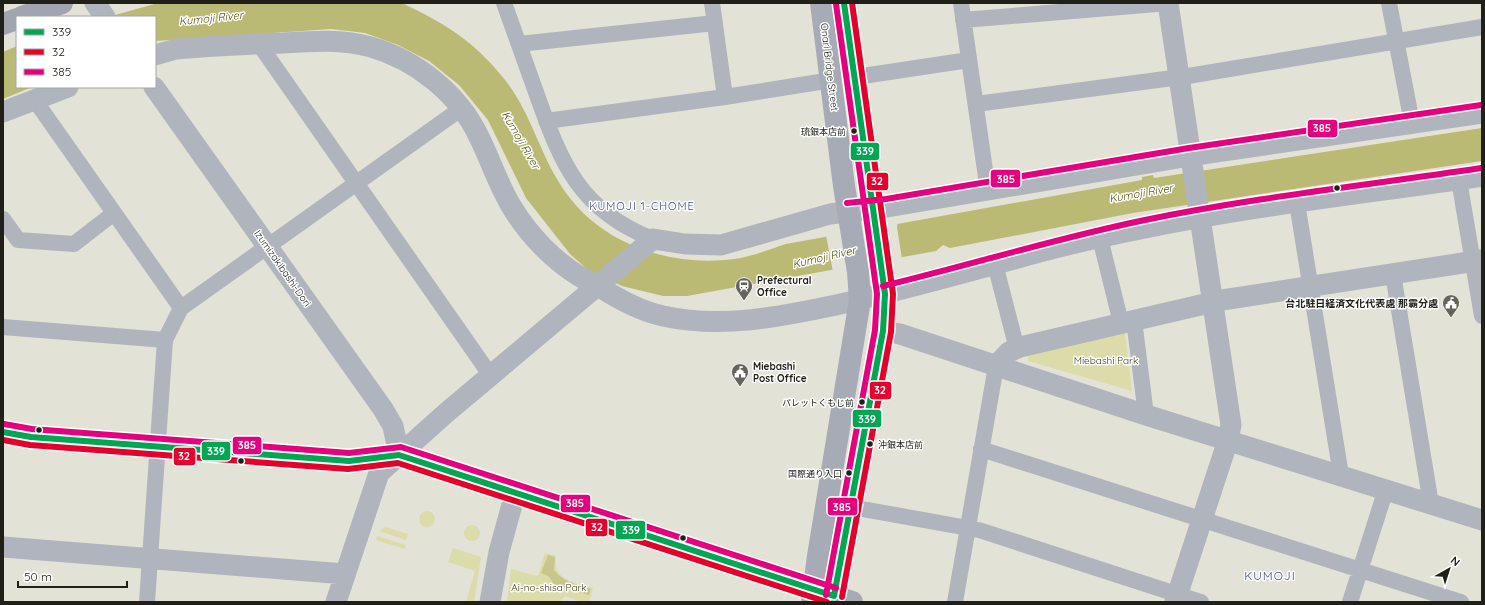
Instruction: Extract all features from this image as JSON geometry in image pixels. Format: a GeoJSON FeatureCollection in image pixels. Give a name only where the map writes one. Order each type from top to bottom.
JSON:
{"type":"FeatureCollection","features":[{"type":"Feature","properties":{"kind":"highway"},"geometry":{"type":"LineString","coordinates":[[25,16],[62,3]]}},
{"type":"Feature","properties":{"kind":"highway"},"geometry":{"type":"LineString","coordinates":[[3,24],[16,19]]}},
{"type":"Feature","properties":{"kind":"main road","name":"Onari Bridge Street"},"geometry":{"type":"LineString","coordinates":[[821,3],[849,219],[858,272],[860,300]]}},
{"type":"Feature","properties":{"kind":"main road"},"geometry":{"type":"LineString","coordinates":[[3,432],[31,437],[349,461],[399,455],[813,596],[840,600],[851,507],[882,331],[885,294],[856,77],[844,3]]}},
{"type":"Feature","properties":{"kind":"main road"},"geometry":{"type":"LineString","coordinates":[[813,596],[860,300]]}},
{"type":"Feature","properties":{"kind":"street"},"geometry":{"type":"LineString","coordinates":[[504,3],[546,121],[566,168],[586,194],[622,225],[653,239],[696,246],[720,245],[830,214],[849,219],[874,216],[988,190],[1191,161],[1412,123],[1482,113]]}},
{"type":"Feature","properties":{"kind":"street"},"geometry":{"type":"LineString","coordinates":[[712,3],[725,97]]}},
{"type":"Feature","properties":{"kind":"street"},"geometry":{"type":"LineString","coordinates":[[961,3],[988,190]]}},
{"type":"Feature","properties":{"kind":"street"},"geometry":{"type":"LineString","coordinates":[[963,20],[1168,3],[1231,425],[1228,440],[1176,598]]}},
{"type":"Feature","properties":{"kind":"street"},"geometry":{"type":"LineString","coordinates":[[1389,3],[1412,123]]}},
{"type":"Feature","properties":{"kind":"street"},"geometry":{"type":"LineString","coordinates":[[519,44],[715,23]]}},
{"type":"Feature","properties":{"kind":"street"},"geometry":{"type":"LineString","coordinates":[[976,104],[1179,78],[1397,42],[1482,26]]}},
{"type":"Feature","properties":{"kind":"street"},"geometry":{"type":"LineString","coordinates":[[156,55],[176,49],[323,41],[350,43],[371,47],[396,57],[418,68],[434,80],[462,108],[478,134],[495,175],[513,209],[531,233],[556,259],[578,276],[621,300],[661,316],[694,321],[732,322],[791,315],[885,294],[995,264],[1199,212],[1297,203],[1482,176]]}},
{"type":"Feature","properties":{"kind":"street"},"geometry":{"type":"LineString","coordinates":[[259,44],[491,376]]}},
{"type":"Feature","properties":{"kind":"street"},"geometry":{"type":"LineString","coordinates":[[856,77],[969,60]]}},
{"type":"Feature","properties":{"kind":"street"},"geometry":{"type":"LineString","coordinates":[[546,121],[725,97],[832,80]]}},
{"type":"Feature","properties":{"kind":"street"},"geometry":{"type":"LineString","coordinates":[[3,112],[65,88]]}},
{"type":"Feature","properties":{"kind":"street","name":"Izumizakibashi-Dori"},"geometry":{"type":"LineString","coordinates":[[155,88],[383,408],[393,426],[399,455]]}},
{"type":"Feature","properties":{"kind":"street"},"geometry":{"type":"LineString","coordinates":[[34,100],[181,308]]}},
{"type":"Feature","properties":{"kind":"street"},"geometry":{"type":"LineString","coordinates":[[147,602],[159,447],[165,340],[181,308],[268,248],[462,108]]}},
{"type":"Feature","properties":{"kind":"street"},"geometry":{"type":"LineString","coordinates":[[1459,180],[1478,260],[1482,316]]}},
{"type":"Feature","properties":{"kind":"street"},"geometry":{"type":"LineString","coordinates":[[1297,203],[1341,475]]}},
{"type":"Feature","properties":{"kind":"street"},"geometry":{"type":"LineString","coordinates":[[3,220],[18,240],[74,244],[114,214]]}},
{"type":"Feature","properties":{"kind":"street"},"geometry":{"type":"LineString","coordinates":[[1100,238],[1127,322],[1146,415]]}},
{"type":"Feature","properties":{"kind":"street"},"geometry":{"type":"LineString","coordinates":[[336,602],[379,473],[653,239]]}},
{"type":"Feature","properties":{"kind":"street"},"geometry":{"type":"LineString","coordinates":[[955,602],[996,366],[1009,352],[1213,302],[1478,260]]}},
{"type":"Feature","properties":{"kind":"street"},"geometry":{"type":"LineString","coordinates":[[995,264],[1017,349]]}},
{"type":"Feature","properties":{"kind":"street"},"geometry":{"type":"LineString","coordinates":[[1393,274],[1431,504]]}},
{"type":"Feature","properties":{"kind":"street"},"geometry":{"type":"LineString","coordinates":[[3,327],[165,340]]}},
{"type":"Feature","properties":{"kind":"street"},"geometry":{"type":"LineString","coordinates":[[882,331],[900,334],[1146,415],[1482,520]]}},
{"type":"Feature","properties":{"kind":"street"},"geometry":{"type":"LineString","coordinates":[[981,449],[1461,602]]}},
{"type":"Feature","properties":{"kind":"street"},"geometry":{"type":"LineString","coordinates":[[1350,602],[1386,489]]}},
{"type":"Feature","properties":{"kind":"street"},"geometry":{"type":"LineString","coordinates":[[490,602],[499,552],[515,494]]}},
{"type":"Feature","properties":{"kind":"street"},"geometry":{"type":"LineString","coordinates":[[851,507],[968,528],[1176,598],[1201,602]]}},
{"type":"Feature","properties":{"kind":"street"},"geometry":{"type":"LineString","coordinates":[[3,547],[345,574]]}},
{"type":"Feature","properties":{"kind":"green space","name":"Miebashi Park"},"geometry":{"type":"Polygon","coordinates":[[[1125,333],[1132,391],[1028,361],[1028,354],[1125,333]]]}},
{"type":"Feature","properties":{"kind":"green space"},"geometry":{"type":"Polygon","coordinates":[[[424,511],[430,511],[435,516],[433,525],[430,527],[424,527],[419,522],[419,516],[424,511]]]}},
{"type":"Feature","properties":{"kind":"green space"},"geometry":{"type":"Polygon","coordinates":[[[469,525],[475,525],[480,530],[478,539],[475,541],[469,541],[464,536],[464,530],[469,525]]]}},
{"type":"Feature","properties":{"kind":"green space"},"geometry":{"type":"Polygon","coordinates":[[[386,527],[408,534],[406,540],[379,531],[386,527]]]}},
{"type":"Feature","properties":{"kind":"green space"},"geometry":{"type":"Polygon","coordinates":[[[377,536],[406,545],[405,549],[376,540],[377,536]]]}},
{"type":"Feature","properties":{"kind":"green space"},"geometry":{"type":"Polygon","coordinates":[[[453,548],[481,557],[474,602],[466,602],[475,571],[448,562],[453,548]]]}},
{"type":"Feature","properties":{"kind":"green space","name":"Ai-no-shisa Park"},"geometry":{"type":"Polygon","coordinates":[[[545,553],[556,556],[557,571],[561,576],[572,582],[593,588],[589,602],[583,602],[565,596],[560,602],[507,602],[511,569],[538,576],[545,553]]]}},
{"type":"Feature","properties":{"kind":"shaded area"},"geometry":{"type":"Polygon","coordinates":[[[548,555],[555,557],[554,570],[558,574],[571,582],[591,589],[589,595],[554,584],[548,576],[541,573],[548,555]]]}},
{"type":"Feature","properties":{"kind":"water","name":"Kumoji River"},"geometry":{"type":"Polygon","coordinates":[[[158,3],[402,3],[446,26],[482,54],[493,66],[505,80],[521,104],[557,179],[572,201],[590,219],[610,234],[633,246],[657,254],[683,259],[708,261],[734,259],[754,255],[786,244],[1142,180],[1142,177],[1153,175],[1154,178],[1482,128],[1482,161],[1133,213],[950,248],[943,245],[936,251],[687,296],[663,296],[622,286],[588,270],[570,254],[526,198],[488,120],[459,85],[429,61],[398,45],[365,33],[331,29],[156,41],[156,16],[112,16],[158,3]]]}},
{"type":"Feature","properties":{"kind":"water"},"geometry":{"type":"Polygon","coordinates":[[[16,46],[16,88],[30,88],[3,99],[3,52],[16,46]]]}},
{"type":"Feature","properties":{"kind":"pier"},"geometry":{"type":"Polygon","coordinates":[[[898,222],[897,227],[902,259],[833,272],[826,235],[898,222]]]}},
{"type":"Feature","properties":{"kind":"transit line","name":"339"},"geometry":{"type":"LineString","coordinates":[[834,596],[883,331],[885,294],[844,3]]}},
{"type":"Feature","properties":{"kind":"transit line","name":"32"},"geometry":{"type":"LineString","coordinates":[[842,597],[891,332],[893,294],[852,3]]}},
{"type":"Feature","properties":{"kind":"transit line","name":"385"},"geometry":{"type":"LineString","coordinates":[[826,595],[875,330],[877,294],[836,4]]}},
{"type":"Feature","properties":{"kind":"transit line","name":"385"},"geometry":{"type":"LineString","coordinates":[[847,203],[886,199],[1189,148],[1481,105]]}},
{"type":"Feature","properties":{"kind":"transit line","name":"385"},"geometry":{"type":"LineString","coordinates":[[883,286],[1079,235],[1145,220],[1271,198],[1481,168]]}},
{"type":"Feature","properties":{"kind":"transit line","name":"385"},"geometry":{"type":"LineString","coordinates":[[4,424],[32,429],[349,453],[401,447],[836,588]]}},
{"type":"Feature","properties":{"kind":"transit line","name":"339"},"geometry":{"type":"LineString","coordinates":[[3,432],[31,437],[349,461],[399,455],[834,596]]}},
{"type":"Feature","properties":{"kind":"transit line","name":"32"},"geometry":{"type":"LineString","coordinates":[[3,440],[30,445],[348,469],[398,463],[827,602]]}},
{"type":"Feature","properties":{"kind":"place","name":"琉銀本店前"},"geometry":{"type":"Point","coordinates":[854,131]}},
{"type":"Feature","properties":{"kind":"place","name":"Prefectural Office"},"geometry":{"type":"Point","coordinates":[744,301]}},
{"type":"Feature","properties":{"kind":"place","name":"台北駐日経済文化代表處 那霸分處"},"geometry":{"type":"Point","coordinates":[1451,318]}},
{"type":"Feature","properties":{"kind":"place","name":"Miebashi Post Office"},"geometry":{"type":"Point","coordinates":[740,387]}},
{"type":"Feature","properties":{"kind":"place","name":"パレットくもじ前"},"geometry":{"type":"Point","coordinates":[862,402]}},
{"type":"Feature","properties":{"kind":"place","name":"沖銀本店前"},"geometry":{"type":"Point","coordinates":[870,444]}},
{"type":"Feature","properties":{"kind":"place","name":"国際通り入口"},"geometry":{"type":"Point","coordinates":[849,473]}},
{"type":"Feature","properties":{"kind":"district","name":"KUMOJI 1-CHOME"},"geometry":{"type":"Point","coordinates":[642,206]}},
{"type":"Feature","properties":{"kind":"district","name":"KUMOJI"},"geometry":{"type":"Point","coordinates":[1270,576]}}]}
